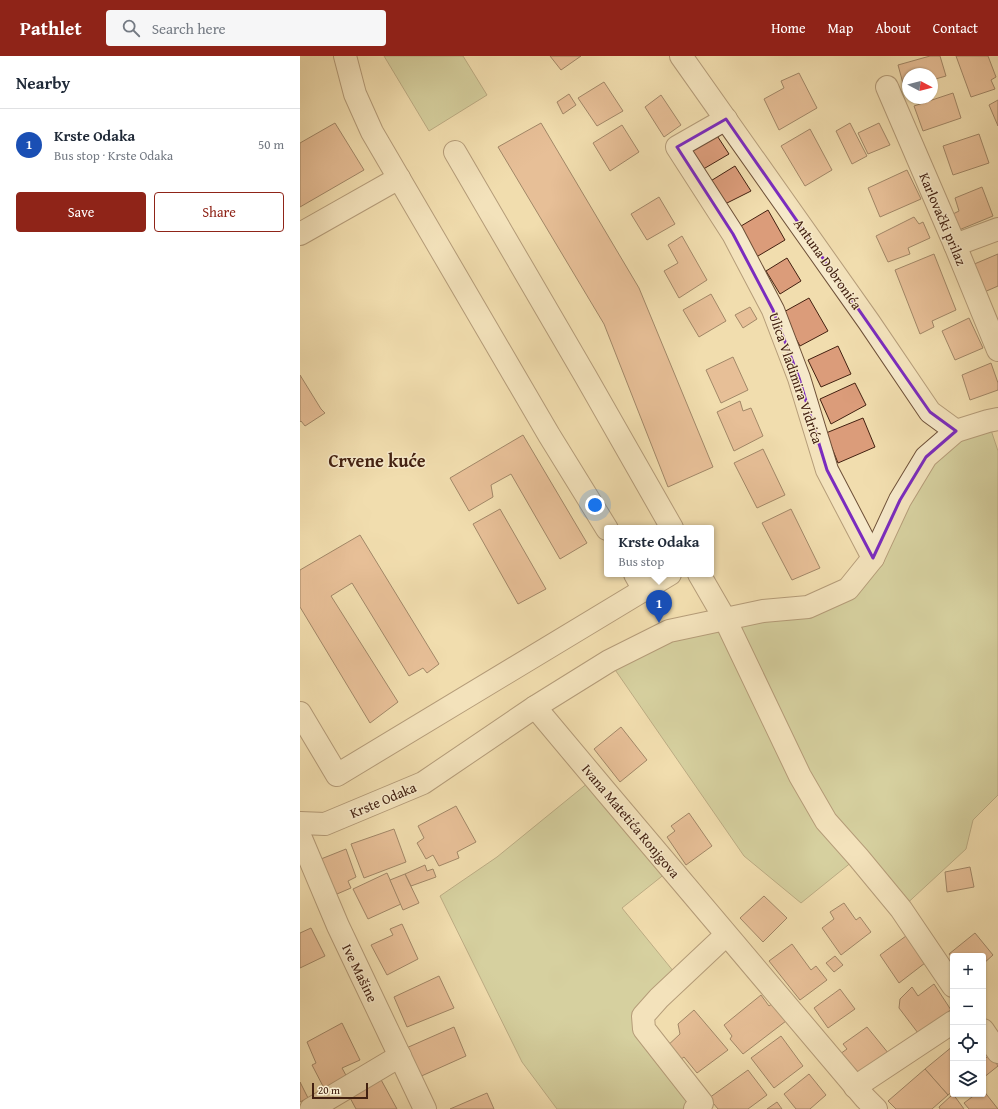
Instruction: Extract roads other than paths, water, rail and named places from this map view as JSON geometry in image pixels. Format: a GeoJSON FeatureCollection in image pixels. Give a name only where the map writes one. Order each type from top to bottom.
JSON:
{"type":"FeatureCollection","features":[{"type":"Feature","properties":{"kind":"street"},"geometry":{"type":"LineString","coordinates":[[344,56],[355,94],[372,132],[549,436],[605,525]]}},
{"type":"Feature","properties":{"kind":"street","name":"Antuna Dobronića"},"geometry":{"type":"LineString","coordinates":[[681,56],[869,322],[930,412],[956,431]]}},
{"type":"Feature","properties":{"kind":"street","name":"Karlovački prilaz"},"geometry":{"type":"LineString","coordinates":[[887,87],[955,245],[998,350]]}},
{"type":"Feature","properties":{"kind":"street","name":"Ulica Vladimira Vidrića"},"geometry":{"type":"LineString","coordinates":[[726,119],[677,147],[733,234],[773,310],[799,378],[827,470],[873,558]]}},
{"type":"Feature","properties":{"kind":"street"},"geometry":{"type":"LineString","coordinates":[[455,152],[670,525]]}},
{"type":"Feature","properties":{"kind":"street"},"geometry":{"type":"LineString","coordinates":[[300,234],[399,178]]}},
{"type":"Feature","properties":{"kind":"street"},"geometry":{"type":"LineString","coordinates":[[955,245],[998,229]]}},
{"type":"Feature","properties":{"kind":"street"},"geometry":{"type":"LineString","coordinates":[[956,431],[998,419]]}},
{"type":"Feature","properties":{"kind":"street","name":"Krste Odaka"},"geometry":{"type":"LineString","coordinates":[[300,822],[325,824],[423,783],[535,707],[609,661],[669,631],[762,611],[808,607],[848,589],[873,558],[900,500],[926,457],[956,431]]}},
{"type":"Feature","properties":{"kind":"street"},"geometry":{"type":"LineString","coordinates":[[300,713],[338,775],[640,582],[659,577]]}},
{"type":"Feature","properties":{"kind":"street"},"geometry":{"type":"LineString","coordinates":[[701,577],[724,619],[800,776],[826,821],[901,909],[950,982]]}},
{"type":"Feature","properties":{"kind":"street","name":"Ivana Matetića Ronjgova"},"geometry":{"type":"LineString","coordinates":[[535,707],[726,935],[855,1087],[876,1109]]}},
{"type":"Feature","properties":{"kind":"street","name":"Ive Mašine"},"geometry":{"type":"LineString","coordinates":[[300,836],[338,926],[400,1056],[420,1107]]}},
{"type":"Feature","properties":{"kind":"street"},"geometry":{"type":"LineString","coordinates":[[701,1107],[644,1029],[643,1016],[659,998],[726,935]]}},
{"type":"Feature","properties":{"kind":"street"},"geometry":{"type":"LineString","coordinates":[[855,1087],[950,1024]]}},
{"type":"Feature","properties":{"kind":"street"},"geometry":{"type":"LineString","coordinates":[[986,1034],[998,1052]]}},
{"type":"Feature","properties":{"kind":"street"},"geometry":{"type":"LineString","coordinates":[[311,1109],[400,1056]]}},
{"type":"Feature","properties":{"kind":"place","name":"Krste Odaka"},"geometry":{"type":"Point","coordinates":[659,623]}},
{"type":"Feature","properties":{"kind":"district","name":"Crvene kuće"},"geometry":{"type":"Point","coordinates":[377,460]}}]}
